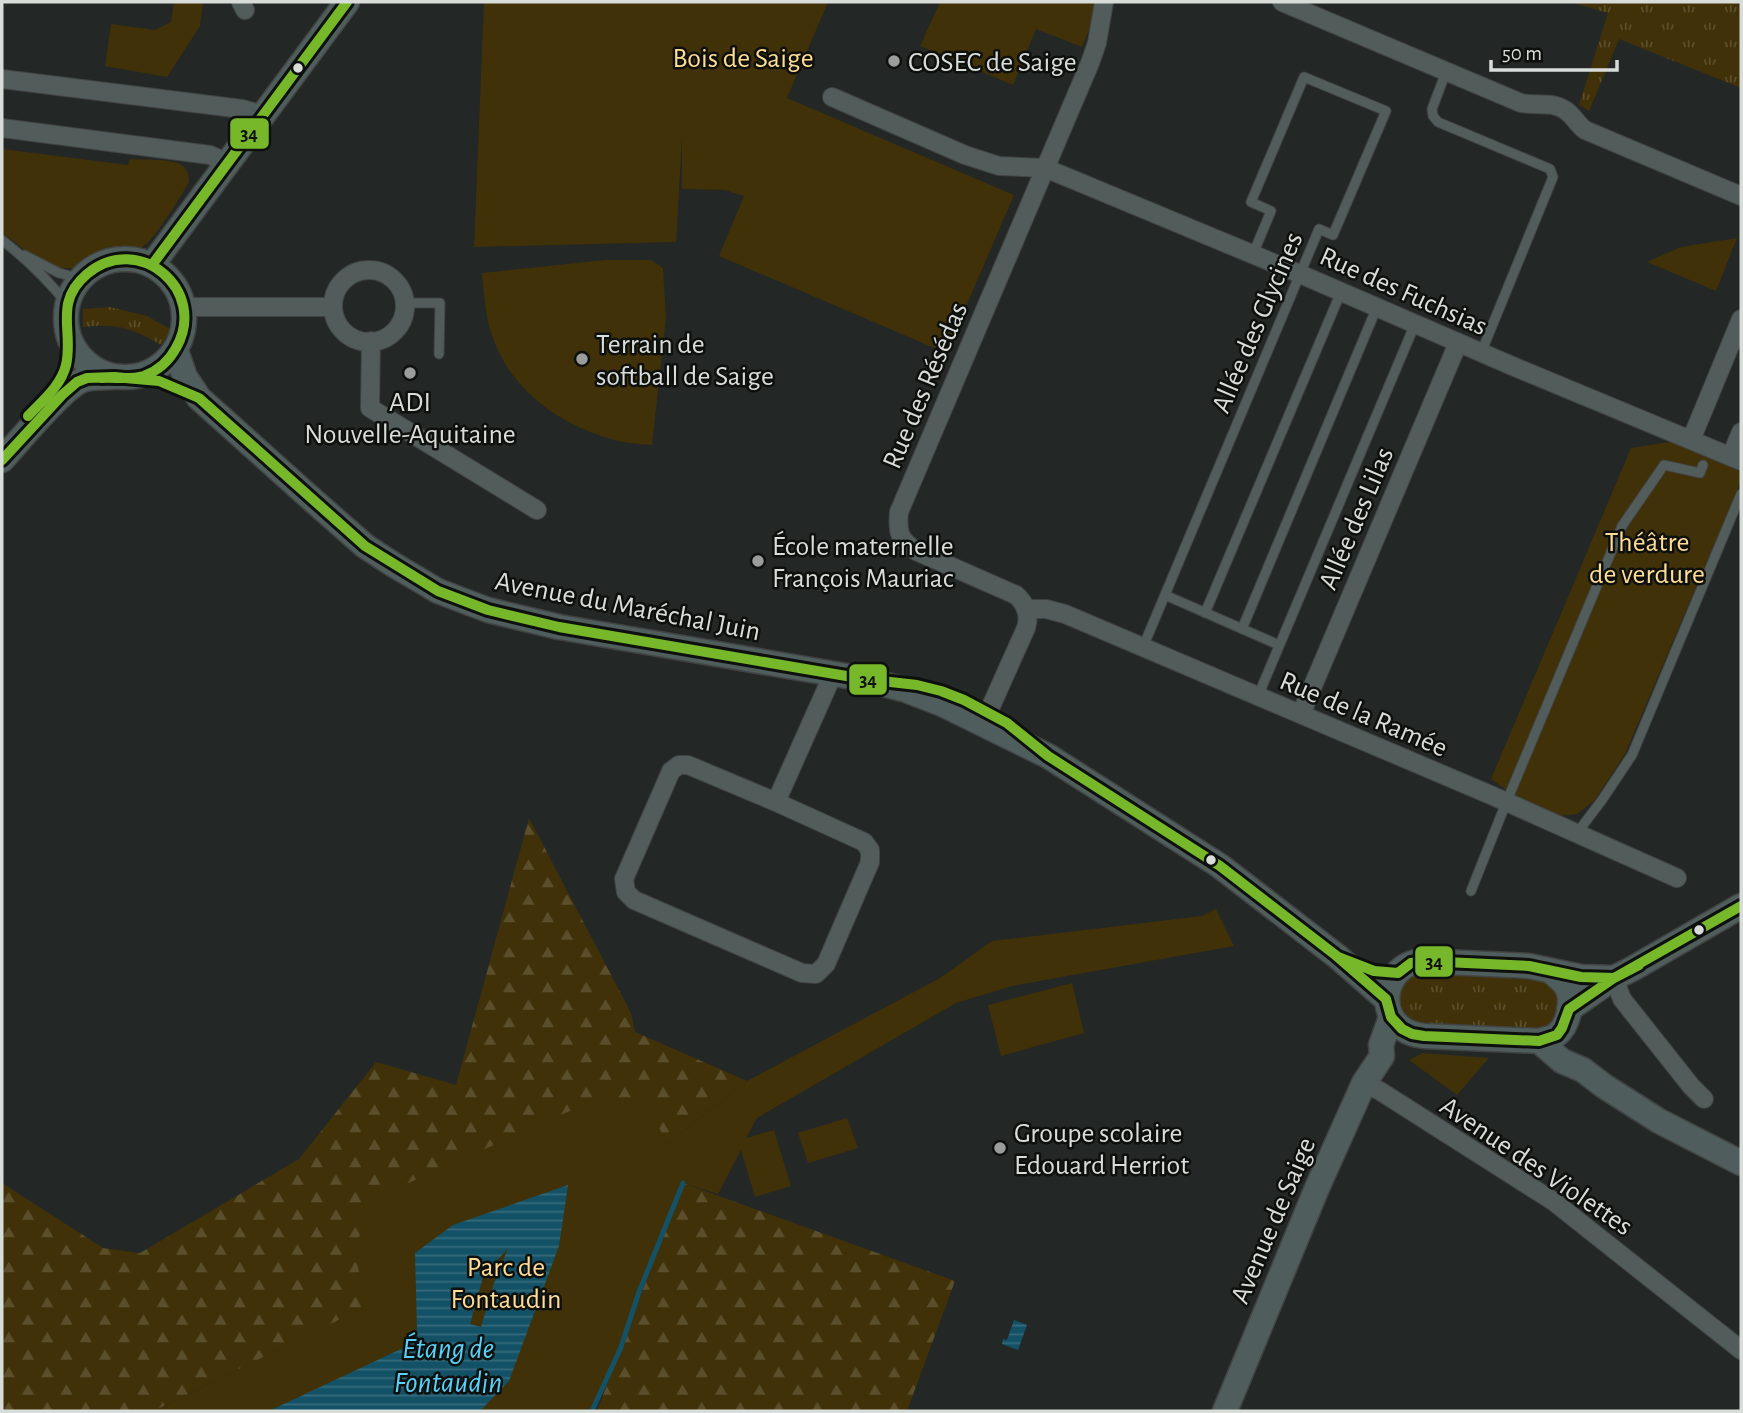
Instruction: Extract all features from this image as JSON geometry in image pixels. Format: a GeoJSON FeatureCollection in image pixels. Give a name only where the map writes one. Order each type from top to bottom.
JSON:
{"type":"FeatureCollection","features":[{"type":"Feature","properties":{"kind":"main road"},"geometry":{"type":"LineString","coordinates":[[152,265],[347,2]]}},
{"type":"Feature","properties":{"kind":"main road"},"geometry":{"type":"LineString","coordinates":[[2,445],[52,390],[64,372],[67,359],[67,304],[81,279],[99,265],[116,259],[135,260],[152,265],[164,273],[173,282],[184,307],[185,323],[176,351],[164,364],[150,373],[87,378],[77,383],[62,395],[2,460]]}},
{"type":"Feature","properties":{"kind":"main road"},"geometry":{"type":"LineString","coordinates":[[68,333],[74,349],[84,362],[98,371],[123,377]]}},
{"type":"Feature","properties":{"kind":"main road","name":"Avenue du Maréchal Juin"},"geometry":{"type":"LineString","coordinates":[[176,351],[186,377],[199,398],[365,545],[438,590],[522,620],[833,674],[897,681],[952,694],[985,717],[1031,740],[1048,756],[1220,866],[1338,957],[1389,1008],[1402,1029],[1412,1034]]}},
{"type":"Feature","properties":{"kind":"main road","name":"Avenue du Maréchal Juin"},"geometry":{"type":"LineString","coordinates":[[123,377],[159,381],[199,398]]}},
{"type":"Feature","properties":{"kind":"main road"},"geometry":{"type":"LineString","coordinates":[[1569,1009],[1614,978],[1741,906]]}},
{"type":"Feature","properties":{"kind":"main road","name":"Avenue du Maréchal Juin"},"geometry":{"type":"LineString","coordinates":[[1338,957],[1374,971],[1398,973]]}},
{"type":"Feature","properties":{"kind":"main road"},"geometry":{"type":"LineString","coordinates":[[1398,973],[1411,963],[1423,961],[1529,966],[1581,977],[1614,978]]}},
{"type":"Feature","properties":{"kind":"main road"},"geometry":{"type":"LineString","coordinates":[[1412,1034],[1548,1038],[1567,1017],[1570,999],[1565,984],[1551,971]]}},
{"type":"Feature","properties":{"kind":"main road","name":"Avenue de Saige"},"geometry":{"type":"LineString","coordinates":[[1382,1056],[1381,1045],[1389,1008],[1389,985],[1398,973]]}},
{"type":"Feature","properties":{"kind":"main road","name":"Avenue de Saige"},"geometry":{"type":"LineString","coordinates":[[1225,1411],[1364,1083],[1382,1056],[1393,1052],[1412,1034]]}},
{"type":"Feature","properties":{"kind":"main road"},"geometry":{"type":"LineString","coordinates":[[1548,1038],[1562,1061],[1583,1070],[1659,1121],[1741,1163]]}},
{"type":"Feature","properties":{"kind":"street","name":"Rue des Résédas"},"geometry":{"type":"LineString","coordinates":[[1027,609],[1023,601],[1003,587],[916,551],[906,544],[898,527],[899,512],[1094,53],[1104,2]]}},
{"type":"Feature","properties":{"kind":"street"},"geometry":{"type":"LineString","coordinates":[[1282,2],[1521,103],[1556,106],[1565,110],[1585,130],[1741,196]]}},
{"type":"Feature","properties":{"kind":"street"},"geometry":{"type":"LineString","coordinates":[[2,79],[264,114]]}},
{"type":"Feature","properties":{"kind":"street","name":"Rue des Fuchsias"},"geometry":{"type":"LineString","coordinates":[[832,97],[988,163],[1045,168],[1736,459]]}},
{"type":"Feature","properties":{"kind":"street"},"geometry":{"type":"LineString","coordinates":[[2,128],[186,151],[210,155],[228,163]]}},
{"type":"Feature","properties":{"kind":"street"},"geometry":{"type":"LineString","coordinates":[[369,270],[391,277],[399,286],[404,303],[402,319],[397,328],[381,340],[370,341],[359,340],[341,328],[333,307],[334,296],[347,277],[369,270]]}},
{"type":"Feature","properties":{"kind":"street"},"geometry":{"type":"LineString","coordinates":[[184,307],[333,307]]}},
{"type":"Feature","properties":{"kind":"street"},"geometry":{"type":"LineString","coordinates":[[1691,440],[1741,319]]}},
{"type":"Feature","properties":{"kind":"street"},"geometry":{"type":"LineString","coordinates":[[370,341],[370,408],[537,510]]}},
{"type":"Feature","properties":{"kind":"street","name":"Allée des Lilas"},"geometry":{"type":"LineString","coordinates":[[1301,714],[1458,343]]}},
{"type":"Feature","properties":{"kind":"street"},"geometry":{"type":"LineString","coordinates":[[1736,459],[1741,432]]}},
{"type":"Feature","properties":{"kind":"street"},"geometry":{"type":"LineString","coordinates":[[985,717],[1028,623],[1027,609]]}},
{"type":"Feature","properties":{"kind":"street","name":"Rue de la Ramée"},"geometry":{"type":"LineString","coordinates":[[1027,609],[1056,610],[1677,878]]}},
{"type":"Feature","properties":{"kind":"street"},"geometry":{"type":"LineString","coordinates":[[776,802],[833,674]]}},
{"type":"Feature","properties":{"kind":"street"},"geometry":{"type":"LineString","coordinates":[[680,765],[688,765],[776,802],[864,842],[870,850],[870,862],[843,926],[826,964],[816,974],[802,973],[635,900],[626,892],[624,880],[671,771],[680,765]]}},
{"type":"Feature","properties":{"kind":"street"},"geometry":{"type":"LineString","coordinates":[[1614,978],[1622,999],[1704,1099]]}},
{"type":"Feature","properties":{"kind":"street","name":"Avenue des Violettes"},"geometry":{"type":"LineString","coordinates":[[1364,1083],[1553,1201],[1741,1350]]}},
{"type":"Feature","properties":{"kind":"lane"},"geometry":{"type":"LineString","coordinates":[[1446,72],[1432,109],[1438,122],[1550,169],[1553,173],[1481,353]]}},
{"type":"Feature","properties":{"kind":"lane","name":"Allée des Glycines"},"geometry":{"type":"LineString","coordinates":[[1143,647],[1319,229],[1333,235],[1386,111],[1304,77],[1251,202],[1271,211],[1253,254]]}},
{"type":"Feature","properties":{"kind":"lane"},"geometry":{"type":"LineString","coordinates":[[2,240],[52,286],[67,304]]}},
{"type":"Feature","properties":{"kind":"lane"},"geometry":{"type":"LineString","coordinates":[[13,249],[59,272],[81,279]]}},
{"type":"Feature","properties":{"kind":"lane"},"geometry":{"type":"LineString","coordinates":[[1205,613],[1341,292]]}},
{"type":"Feature","properties":{"kind":"lane"},"geometry":{"type":"LineString","coordinates":[[404,303],[440,303],[439,354]]}},
{"type":"Feature","properties":{"kind":"lane"},"geometry":{"type":"LineString","coordinates":[[1242,629],[1377,307]]}},
{"type":"Feature","properties":{"kind":"lane"},"geometry":{"type":"LineString","coordinates":[[1258,696],[1415,324]]}},
{"type":"Feature","properties":{"kind":"lane"},"geometry":{"type":"LineString","coordinates":[[1471,891],[1622,526],[1664,465],[1700,473],[1703,465]]}},
{"type":"Feature","properties":{"kind":"lane"},"geometry":{"type":"LineString","coordinates":[[1577,833],[1632,755],[1741,494]]}},
{"type":"Feature","properties":{"kind":"lane"},"geometry":{"type":"LineString","coordinates":[[1165,595],[1279,645]]}},
{"type":"Feature","properties":{"kind":"green space"},"geometry":{"type":"Polygon","coordinates":[[[174,2],[203,2],[200,26],[167,77],[105,66],[111,24],[155,30],[171,22],[174,2]]]}},
{"type":"Feature","properties":{"kind":"green space","name":"Bois de Saige"},"geometry":{"type":"Polygon","coordinates":[[[484,2],[828,2],[787,98],[1014,195],[946,353],[719,256],[744,196],[725,190],[682,189],[682,138],[676,242],[474,247],[484,2]]]}},
{"type":"Feature","properties":{"kind":"green space"},"geometry":{"type":"Polygon","coordinates":[[[940,2],[1101,2],[1082,47],[1036,29],[1013,85],[920,46],[940,2]]]}},
{"type":"Feature","properties":{"kind":"green space"},"geometry":{"type":"Polygon","coordinates":[[[1570,2],[1741,2],[1741,88],[1619,39],[1589,111],[1579,105],[1608,13],[1570,2]]]}},
{"type":"Feature","properties":{"kind":"green space"},"geometry":{"type":"Polygon","coordinates":[[[2,149],[128,165],[130,159],[178,163],[185,168],[189,182],[160,227],[142,247],[106,251],[75,267],[63,268],[44,262],[2,233],[2,149]]]}},
{"type":"Feature","properties":{"kind":"green space"},"geometry":{"type":"Polygon","coordinates":[[[1737,238],[1716,291],[1647,262],[1681,247],[1737,238]]]}},
{"type":"Feature","properties":{"kind":"green space","name":"Terrain de softball de Saige"},"geometry":{"type":"Polygon","coordinates":[[[605,260],[651,260],[663,268],[666,318],[652,445],[619,441],[591,432],[548,409],[514,377],[501,357],[492,335],[482,273],[605,260]]]}},
{"type":"Feature","properties":{"kind":"green space"},"geometry":{"type":"Polygon","coordinates":[[[110,307],[147,316],[170,329],[162,345],[124,328],[83,327],[83,309],[110,307]]]}},
{"type":"Feature","properties":{"kind":"green space","name":"Théâtre de verdure"},"geometry":{"type":"Polygon","coordinates":[[[1676,441],[1741,472],[1741,481],[1625,754],[1594,801],[1577,814],[1560,816],[1512,794],[1491,779],[1631,448],[1676,441]]]}},
{"type":"Feature","properties":{"kind":"green space"},"geometry":{"type":"Polygon","coordinates":[[[529,818],[631,1013],[635,1032],[747,1081],[666,1145],[358,1266],[370,1305],[156,1411],[2,1411],[2,1183],[103,1248],[140,1253],[299,1159],[376,1062],[456,1085],[529,818]]]}},
{"type":"Feature","properties":{"kind":"green space","name":"Parc de Fontaudin"},"geometry":{"type":"Polygon","coordinates":[[[1216,909],[1234,946],[1012,986],[956,1003],[757,1118],[746,1138],[774,1130],[791,1186],[755,1197],[741,1150],[718,1194],[683,1183],[594,1411],[156,1411],[369,1305],[359,1272],[357,1247],[362,1228],[384,1194],[590,1102],[649,1101],[666,1145],[747,1081],[940,978],[992,941],[1202,916],[1216,909]]]}},
{"type":"Feature","properties":{"kind":"green space"},"geometry":{"type":"Polygon","coordinates":[[[1421,972],[1534,978],[1552,988],[1557,996],[1557,1012],[1553,1020],[1535,1031],[1427,1027],[1406,1016],[1399,999],[1406,981],[1421,972]]]}},
{"type":"Feature","properties":{"kind":"green space"},"geometry":{"type":"Polygon","coordinates":[[[1072,983],[1084,1033],[1001,1056],[988,1005],[1072,983]]]}},
{"type":"Feature","properties":{"kind":"green space"},"geometry":{"type":"Polygon","coordinates":[[[1422,1053],[1489,1058],[1457,1095],[1409,1060],[1422,1053]]]}},
{"type":"Feature","properties":{"kind":"green space"},"geometry":{"type":"Polygon","coordinates":[[[847,1118],[858,1148],[808,1163],[798,1133],[847,1118]]]}},
{"type":"Feature","properties":{"kind":"green space"},"geometry":{"type":"Polygon","coordinates":[[[683,1183],[955,1281],[907,1411],[597,1411],[683,1183]]]}},
{"type":"Feature","properties":{"kind":"water","name":"Étang de Fontaudin"},"geometry":{"type":"Polygon","coordinates":[[[568,1185],[559,1246],[509,1381],[480,1411],[269,1411],[403,1348],[417,1330],[415,1253],[453,1225],[568,1185]],[[508,1248],[483,1277],[470,1324],[481,1327],[508,1248]]]}},
{"type":"Feature","properties":{"kind":"water"},"geometry":{"type":"Polygon","coordinates":[[[1014,1320],[1027,1325],[1018,1350],[1002,1344],[1003,1339],[1007,1340],[1014,1320]]]}},
{"type":"Feature","properties":{"kind":"waterway"},"geometry":{"type":"LineString","coordinates":[[592,1411],[621,1347],[639,1292],[683,1183]]}},
{"type":"Feature","properties":{"kind":"transit line","name":"34"},"geometry":{"type":"LineString","coordinates":[[152,265],[347,2]]}},
{"type":"Feature","properties":{"kind":"transit line","name":"34"},"geometry":{"type":"LineString","coordinates":[[28,416],[50,393],[64,373],[68,353],[68,307],[70,296],[77,285],[87,274],[107,262],[127,259],[146,263],[163,273],[176,288],[183,306],[184,326],[176,348],[162,365],[144,376],[101,378]]}},
{"type":"Feature","properties":{"kind":"transit line","name":"34"},"geometry":{"type":"LineString","coordinates":[[2,460],[77,382],[87,378],[114,377],[159,381],[199,398],[365,546],[438,591],[488,610],[559,627],[864,679],[917,685],[964,700],[1007,723],[1048,756],[1220,866],[1338,957],[1374,971],[1398,973],[1411,963],[1423,961],[1529,966],[1581,977],[1614,978],[1741,906]]}},
{"type":"Feature","properties":{"kind":"transit line","name":"34"},"geometry":{"type":"LineString","coordinates":[[1333,953],[1386,999],[1391,1017],[1402,1029],[1412,1034],[1539,1041],[1557,1035],[1569,1009],[1614,978],[1639,965]]}},
{"type":"Feature","properties":{"kind":"place","name":"COSEC de Saige"},"geometry":{"type":"Point","coordinates":[894,61]}},
{"type":"Feature","properties":{"kind":"place","name":"Terrain de softball de Saige"},"geometry":{"type":"Point","coordinates":[582,359]}},
{"type":"Feature","properties":{"kind":"place","name":"ADI Nouvelle-Aquitaine"},"geometry":{"type":"Point","coordinates":[410,373]}},
{"type":"Feature","properties":{"kind":"place","name":"École maternelle François Mauriac"},"geometry":{"type":"Point","coordinates":[758,561]}},
{"type":"Feature","properties":{"kind":"place","name":"Groupe scolaire Edouard Herriot"},"geometry":{"type":"Point","coordinates":[1000,1148]}}]}
